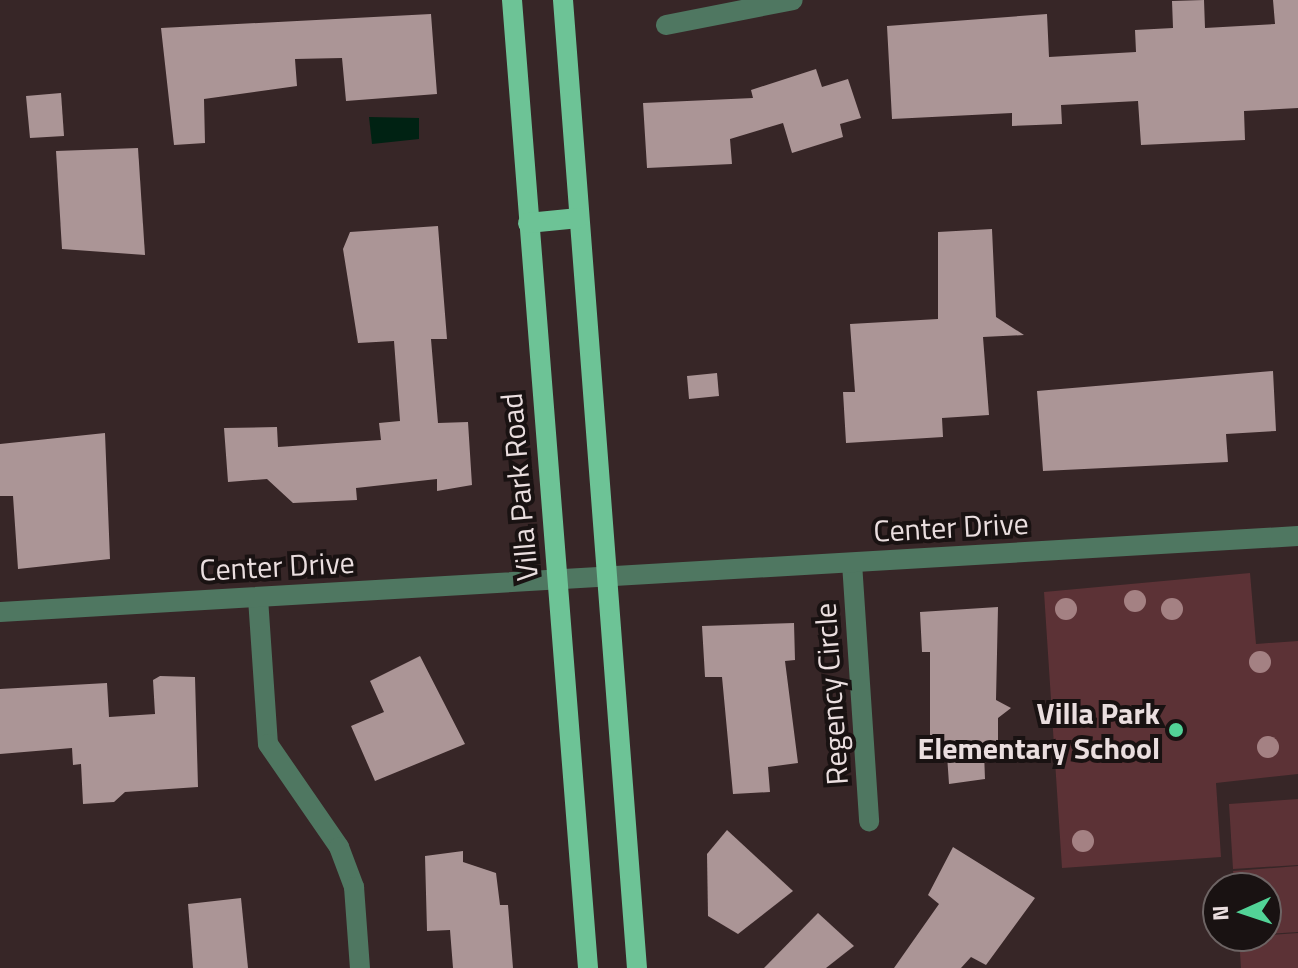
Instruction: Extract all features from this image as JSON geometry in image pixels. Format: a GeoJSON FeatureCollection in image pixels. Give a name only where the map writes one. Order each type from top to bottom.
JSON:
{"type":"FeatureCollection","features":[{"type":"Feature","properties":{"kind":"main road","name":"Villa Park Road"},"geometry":{"type":"LineString","coordinates":[[512,0],[588,968]]}},
{"type":"Feature","properties":{"kind":"main road"},"geometry":{"type":"LineString","coordinates":[[563,0],[637,968]]}},
{"type":"Feature","properties":{"kind":"main road"},"geometry":{"type":"LineString","coordinates":[[528,223],[579,218]]}},
{"type":"Feature","properties":{"kind":"street"},"geometry":{"type":"LineString","coordinates":[[666,25],[793,0]]}},
{"type":"Feature","properties":{"kind":"street","name":"Center Drive"},"geometry":{"type":"LineString","coordinates":[[0,612],[1298,536]]}},
{"type":"Feature","properties":{"kind":"street","name":"Regency Circle"},"geometry":{"type":"LineString","coordinates":[[852,563],[869,821]]}},
{"type":"Feature","properties":{"kind":"street"},"geometry":{"type":"LineString","coordinates":[[258,598],[268,744],[339,847],[354,887],[360,968]]}},
{"type":"Feature","properties":{"kind":"shaded area"},"geometry":{"type":"Polygon","coordinates":[[[369,117],[419,118],[419,139],[372,144],[369,117]]]}},
{"type":"Feature","properties":{"kind":"shaded area","name":"Villa Park Elementary School"},"geometry":{"type":"Polygon","coordinates":[[[1250,573],[1256,644],[1298,641],[1298,774],[1216,783],[1221,857],[1062,868],[1044,592],[1250,573]]]}},
{"type":"Feature","properties":{"kind":"shaded area"},"geometry":{"type":"Polygon","coordinates":[[[1298,799],[1298,865],[1233,869],[1229,804],[1298,799]]]}},
{"type":"Feature","properties":{"kind":"shaded area"},"geometry":{"type":"Polygon","coordinates":[[[1298,866],[1298,932],[1282,933],[1282,872],[1233,871],[1298,866]]]}},
{"type":"Feature","properties":{"kind":"shaded area"},"geometry":{"type":"Polygon","coordinates":[[[1298,933],[1298,968],[1241,968],[1240,952],[1282,952],[1282,934],[1298,933]]]}},
{"type":"Feature","properties":{"kind":"building"},"geometry":{"type":"Polygon","coordinates":[[[1204,0],[1205,28],[1275,24],[1273,0],[1298,0],[1298,108],[1244,111],[1245,140],[1141,145],[1138,101],[1061,105],[1062,124],[1012,126],[1012,113],[892,119],[887,26],[1047,14],[1049,57],[1136,52],[1135,30],[1173,28],[1172,1],[1204,0]]]}},
{"type":"Feature","properties":{"kind":"building"},"geometry":{"type":"Polygon","coordinates":[[[431,14],[437,94],[346,101],[342,58],[295,59],[297,86],[204,99],[205,143],[174,145],[161,28],[431,14]]]}},
{"type":"Feature","properties":{"kind":"building"},"geometry":{"type":"Polygon","coordinates":[[[816,69],[822,87],[848,79],[861,118],[840,124],[843,137],[792,153],[783,123],[730,139],[732,164],[647,168],[643,103],[753,98],[751,90],[816,69]]]}},
{"type":"Feature","properties":{"kind":"building"},"geometry":{"type":"Polygon","coordinates":[[[61,93],[64,136],[30,138],[26,96],[61,93]]]}},
{"type":"Feature","properties":{"kind":"building"},"geometry":{"type":"Polygon","coordinates":[[[138,148],[145,255],[62,249],[56,151],[138,148]]]}},
{"type":"Feature","properties":{"kind":"building"},"geometry":{"type":"Polygon","coordinates":[[[438,226],[447,339],[431,339],[438,423],[468,422],[472,485],[437,491],[437,479],[356,488],[357,500],[293,503],[267,479],[228,482],[224,428],[277,427],[278,447],[381,440],[379,423],[400,421],[394,341],[358,343],[343,249],[350,232],[438,226]]]}},
{"type":"Feature","properties":{"kind":"building"},"geometry":{"type":"Polygon","coordinates":[[[992,229],[996,317],[1024,335],[983,337],[989,415],[942,418],[943,437],[846,443],[843,392],[855,392],[850,324],[938,319],[938,232],[992,229]]]}},
{"type":"Feature","properties":{"kind":"building"},"geometry":{"type":"Polygon","coordinates":[[[1273,371],[1276,431],[1226,434],[1228,462],[1043,471],[1037,391],[1273,371]]]}},
{"type":"Feature","properties":{"kind":"building"},"geometry":{"type":"Polygon","coordinates":[[[717,373],[719,396],[689,399],[687,376],[717,373]]]}},
{"type":"Feature","properties":{"kind":"building"},"geometry":{"type":"Polygon","coordinates":[[[105,433],[110,559],[18,569],[13,496],[0,496],[0,444],[105,433]]]}},
{"type":"Feature","properties":{"kind":"building"},"geometry":{"type":"Polygon","coordinates":[[[998,607],[996,700],[1011,708],[998,718],[998,749],[984,752],[985,779],[949,784],[947,755],[930,757],[930,652],[922,652],[920,612],[998,607]]]}},
{"type":"Feature","properties":{"kind":"building"},"geometry":{"type":"Polygon","coordinates":[[[794,623],[795,660],[785,661],[798,763],[768,767],[770,792],[733,794],[722,677],[705,677],[702,626],[794,623]]]}},
{"type":"Feature","properties":{"kind":"building"},"geometry":{"type":"Polygon","coordinates":[[[420,656],[465,744],[375,781],[351,726],[384,712],[370,681],[420,656]]]}},
{"type":"Feature","properties":{"kind":"building"},"geometry":{"type":"Polygon","coordinates":[[[160,676],[195,677],[198,787],[125,792],[114,802],[83,804],[81,764],[73,765],[72,748],[0,754],[0,689],[107,683],[109,717],[155,714],[153,680],[160,676]]]}},
{"type":"Feature","properties":{"kind":"building"},"geometry":{"type":"Polygon","coordinates":[[[727,830],[793,891],[738,934],[708,916],[707,854],[727,830]]]}},
{"type":"Feature","properties":{"kind":"building"},"geometry":{"type":"Polygon","coordinates":[[[953,847],[1035,898],[986,965],[971,957],[961,968],[894,968],[939,904],[928,895],[953,847]]]}},
{"type":"Feature","properties":{"kind":"building"},"geometry":{"type":"Polygon","coordinates":[[[463,851],[463,862],[496,873],[500,905],[508,905],[513,968],[453,968],[450,930],[427,931],[425,856],[463,851]]]}},
{"type":"Feature","properties":{"kind":"building"},"geometry":{"type":"Polygon","coordinates":[[[241,898],[248,968],[193,968],[188,904],[241,898]]]}},
{"type":"Feature","properties":{"kind":"building"},"geometry":{"type":"Polygon","coordinates":[[[818,913],[854,946],[826,968],[764,968],[818,913]]]}},
{"type":"Feature","properties":{"kind":"place","name":"Villa Park Elementary School"},"geometry":{"type":"Point","coordinates":[1176,730]}}]}
